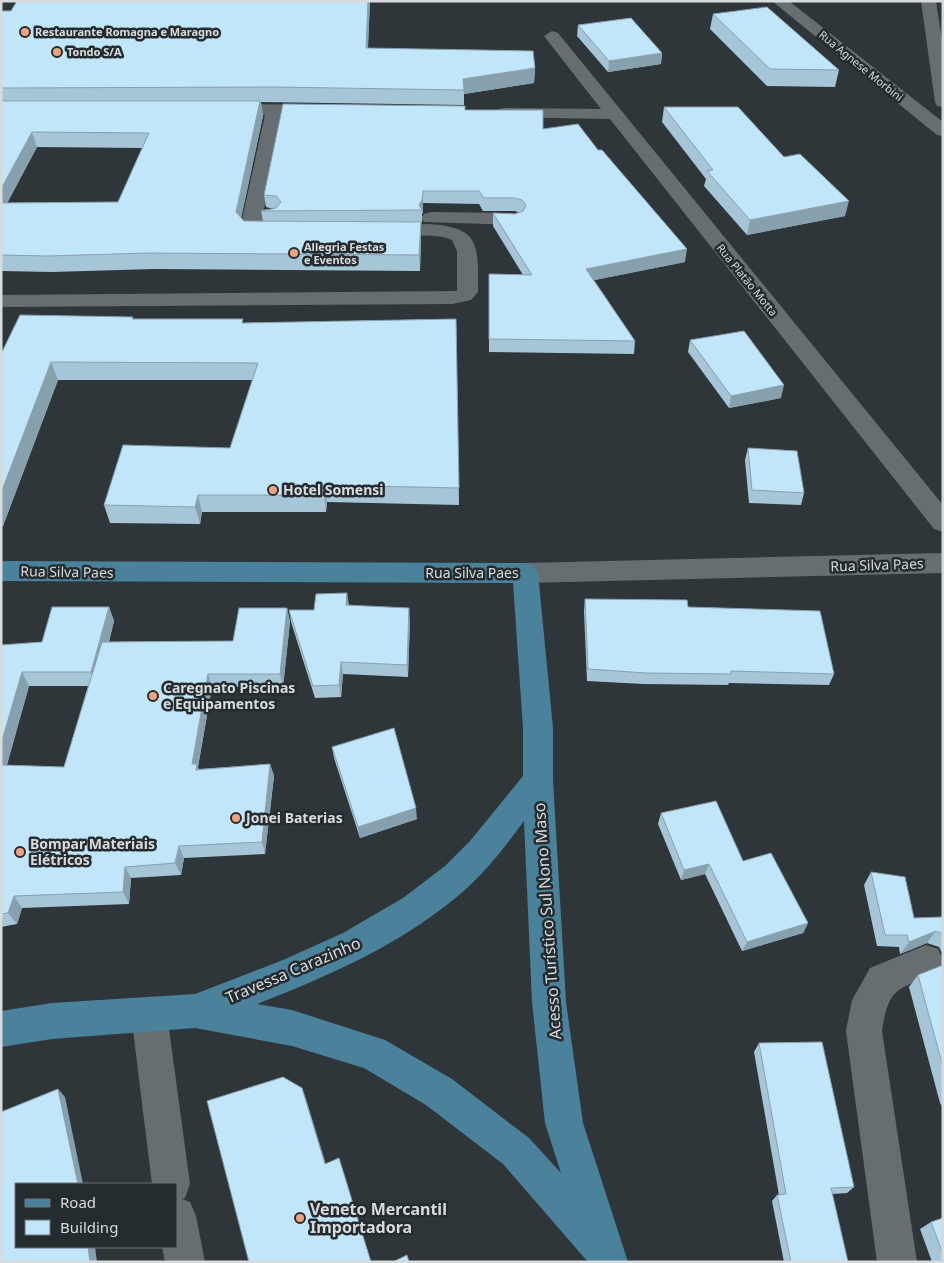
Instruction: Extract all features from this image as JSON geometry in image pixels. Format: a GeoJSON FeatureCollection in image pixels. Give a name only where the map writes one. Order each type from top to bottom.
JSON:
{"type":"FeatureCollection","features":[{"type":"Feature","properties":{"kind":"main road","name":"Rua Silva Paes"},"geometry":{"type":"LineString","coordinates":[[1,571],[525,573]]}},
{"type":"Feature","properties":{"kind":"main road","name":"Acesso Turístico Sul Nono Maso"},"geometry":{"type":"LineString","coordinates":[[525,573],[538,728],[538,780],[549,1002],[564,1123],[605,1256]]}},
{"type":"Feature","properties":{"kind":"main road","name":"Travessa Carazinho"},"geometry":{"type":"LineString","coordinates":[[195,1011],[306,968],[361,943],[400,919],[444,887],[479,853],[538,780]]}},
{"type":"Feature","properties":{"kind":"main road","name":"Travessa Carazinho"},"geometry":{"type":"LineString","coordinates":[[1,1029],[52,1021],[195,1011],[292,1028],[372,1053],[439,1092],[516,1151],[605,1256]]}},
{"type":"Feature","properties":{"kind":"street","name":"Rua Agnese Morbini"},"geometry":{"type":"LineString","coordinates":[[780,1],[943,131]]}},
{"type":"Feature","properties":{"kind":"street"},"geometry":{"type":"LineString","coordinates":[[928,1],[943,102]]}},
{"type":"Feature","properties":{"kind":"street","name":"Rua Platão Motta"},"geometry":{"type":"LineString","coordinates":[[552,36],[943,523]]}},
{"type":"Feature","properties":{"kind":"street"},"geometry":{"type":"LineString","coordinates":[[207,109],[335,110]]}},
{"type":"Feature","properties":{"kind":"street"},"geometry":{"type":"LineString","coordinates":[[275,109],[253,215],[252,230],[293,224]]}},
{"type":"Feature","properties":{"kind":"street"},"geometry":{"type":"LineString","coordinates":[[484,112],[613,114]]}},
{"type":"Feature","properties":{"kind":"street"},"geometry":{"type":"LineString","coordinates":[[1,301],[452,298],[464,296],[468,292],[465,242],[460,235],[448,230],[365,224],[514,219]]}},
{"type":"Feature","properties":{"kind":"street","name":"Rua Silva Paes"},"geometry":{"type":"LineString","coordinates":[[525,573],[943,563]]}},
{"type":"Feature","properties":{"kind":"street"},"geometry":{"type":"LineString","coordinates":[[897,1262],[864,1031],[869,1000],[882,980],[926,961]]}},
{"type":"Feature","properties":{"kind":"street"},"geometry":{"type":"LineString","coordinates":[[148,1014],[171,1183]]}},
{"type":"Feature","properties":{"kind":"street"},"geometry":{"type":"LineString","coordinates":[[178,1226],[185,1262]]}},
{"type":"Feature","properties":{"kind":"building"},"geometry":{"type":"Polygon","coordinates":[[[17,1],[368,1],[366,48],[533,51],[535,68],[463,79],[464,90],[273,87],[1,88],[1,11],[11,11],[17,1]]]}},
{"type":"Feature","properties":{"kind":"building"},"geometry":{"type":"Polygon","coordinates":[[[767,7],[839,70],[770,69],[713,14],[767,7]]]}},
{"type":"Feature","properties":{"kind":"building"},"geometry":{"type":"Polygon","coordinates":[[[631,18],[662,53],[609,61],[578,25],[631,18]]]}},
{"type":"Feature","properties":{"kind":"building"},"geometry":{"type":"Polygon","coordinates":[[[1,101],[260,101],[236,212],[244,221],[421,222],[419,255],[150,253],[47,256],[1,255],[1,203],[118,202],[149,133],[32,132],[1,189],[1,101]]]}},
{"type":"Feature","properties":{"kind":"building"},"geometry":{"type":"Polygon","coordinates":[[[283,104],[465,106],[465,110],[543,110],[543,129],[578,124],[598,150],[602,150],[687,249],[586,269],[635,341],[489,339],[489,274],[532,275],[493,213],[515,214],[523,211],[526,205],[522,200],[515,198],[484,198],[479,191],[423,191],[422,200],[419,205],[422,210],[261,211],[276,208],[281,202],[276,196],[264,195],[283,104]]]}},
{"type":"Feature","properties":{"kind":"building"},"geometry":{"type":"Polygon","coordinates":[[[664,107],[738,107],[784,157],[800,154],[849,201],[750,220],[707,171],[713,170],[664,107]]]}},
{"type":"Feature","properties":{"kind":"building"},"geometry":{"type":"Polygon","coordinates":[[[20,315],[133,317],[132,319],[243,319],[242,323],[456,319],[459,488],[324,485],[324,495],[198,495],[195,507],[104,505],[123,445],[230,448],[258,363],[51,362],[1,493],[1,354],[20,315]]]}},
{"type":"Feature","properties":{"kind":"building"},"geometry":{"type":"Polygon","coordinates":[[[744,331],[784,385],[731,396],[690,340],[744,331]]]}},
{"type":"Feature","properties":{"kind":"building"},"geometry":{"type":"Polygon","coordinates":[[[748,448],[797,451],[804,493],[752,490],[748,448]]]}},
{"type":"Feature","properties":{"kind":"building"},"geometry":{"type":"Polygon","coordinates":[[[347,593],[346,605],[409,608],[407,665],[341,662],[339,685],[313,686],[289,610],[314,610],[316,594],[347,593]]]}},
{"type":"Feature","properties":{"kind":"building"},"geometry":{"type":"Polygon","coordinates":[[[585,599],[687,600],[688,607],[820,611],[834,674],[731,671],[731,674],[646,673],[588,669],[585,599]]]}},
{"type":"Feature","properties":{"kind":"building"},"geometry":{"type":"Polygon","coordinates":[[[52,607],[109,607],[91,672],[22,672],[1,744],[1,645],[42,642],[52,607]]]}},
{"type":"Feature","properties":{"kind":"building"},"geometry":{"type":"Polygon","coordinates":[[[239,608],[287,608],[280,674],[208,674],[192,764],[197,764],[196,770],[270,764],[262,842],[179,846],[175,863],[125,867],[123,892],[14,896],[8,913],[1,914],[1,765],[64,767],[102,642],[233,641],[239,608]]]}},
{"type":"Feature","properties":{"kind":"building"},"geometry":{"type":"Polygon","coordinates":[[[394,728],[416,808],[358,827],[332,747],[394,728]]]}},
{"type":"Feature","properties":{"kind":"building"},"geometry":{"type":"Polygon","coordinates":[[[716,801],[743,861],[771,853],[808,923],[747,942],[709,864],[684,870],[661,813],[716,801]]]}},
{"type":"Feature","properties":{"kind":"building"},"geometry":{"type":"Polygon","coordinates":[[[871,872],[905,877],[914,918],[943,917],[943,934],[936,931],[909,942],[907,935],[885,935],[871,872]]]}},
{"type":"Feature","properties":{"kind":"building"},"geometry":{"type":"Polygon","coordinates":[[[943,965],[943,1067],[918,975],[943,965]]]}},
{"type":"Feature","properties":{"kind":"building"},"geometry":{"type":"Polygon","coordinates":[[[822,1042],[854,1187],[831,1188],[848,1262],[791,1262],[777,1195],[786,1194],[759,1043],[822,1042]]]}},
{"type":"Feature","properties":{"kind":"building","name":"Veneto Mercantil Importadora"},"geometry":{"type":"Polygon","coordinates":[[[283,1077],[302,1088],[325,1164],[339,1158],[371,1262],[249,1262],[207,1101],[283,1077]]]}},
{"type":"Feature","properties":{"kind":"building"},"geometry":{"type":"Polygon","coordinates":[[[58,1089],[78,1183],[15,1183],[15,1248],[88,1248],[90,1262],[1,1262],[1,1112],[58,1089]]]}},
{"type":"Feature","properties":{"kind":"building"},"geometry":{"type":"Polygon","coordinates":[[[943,1218],[943,1254],[931,1222],[943,1218]]]}},
{"type":"Feature","properties":{"kind":"building"},"geometry":{"type":"Polygon","coordinates":[[[407,1255],[409,1262],[393,1262],[407,1255]]]}},
{"type":"Feature","properties":{"kind":"place","name":"Restaurante Romagna e Maragno"},"geometry":{"type":"Point","coordinates":[25,32]}},
{"type":"Feature","properties":{"kind":"place","name":"Tondo S/A"},"geometry":{"type":"Point","coordinates":[57,52]}},
{"type":"Feature","properties":{"kind":"place","name":"Allegria Festas e Eventos"},"geometry":{"type":"Point","coordinates":[294,253]}},
{"type":"Feature","properties":{"kind":"place","name":"Hotel Somensi"},"geometry":{"type":"Point","coordinates":[273,490]}},
{"type":"Feature","properties":{"kind":"place","name":"Caregnato Piscinas e Equipamentos"},"geometry":{"type":"Point","coordinates":[153,696]}},
{"type":"Feature","properties":{"kind":"place","name":"Jonei Baterias"},"geometry":{"type":"Point","coordinates":[236,818]}},
{"type":"Feature","properties":{"kind":"place","name":"Bompar Materiais Elétricos"},"geometry":{"type":"Point","coordinates":[20,852]}},
{"type":"Feature","properties":{"kind":"place","name":"Veneto Mercantil Importadora"},"geometry":{"type":"Point","coordinates":[300,1218]}}]}
